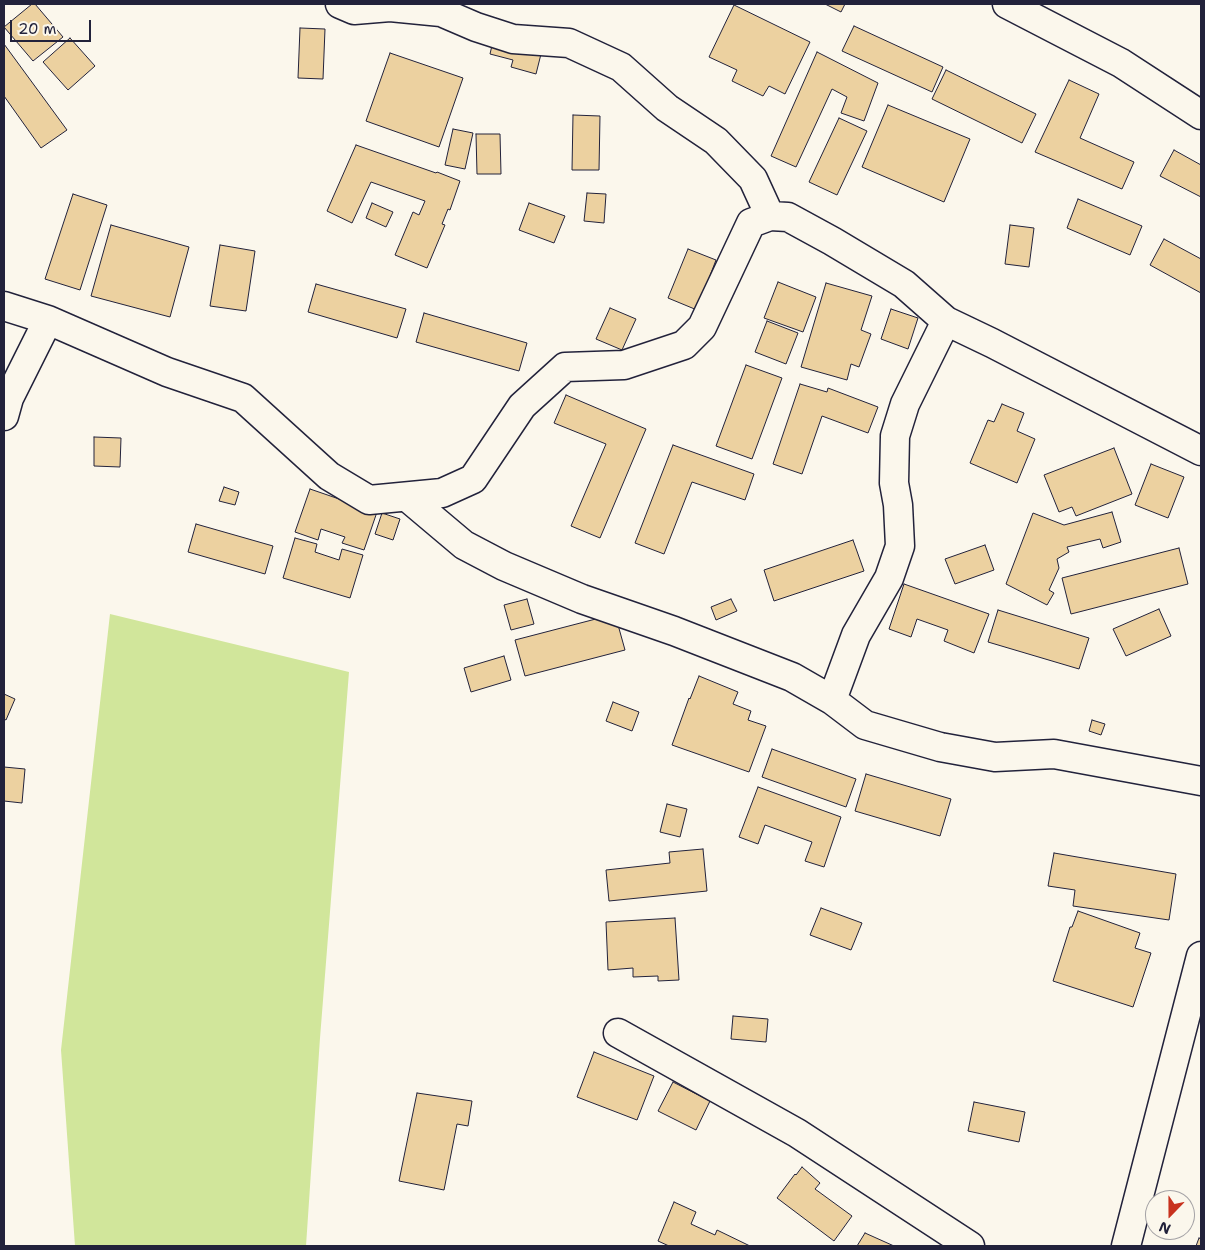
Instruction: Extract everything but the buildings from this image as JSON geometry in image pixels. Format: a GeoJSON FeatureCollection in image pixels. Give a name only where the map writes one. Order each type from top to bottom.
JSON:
{"type":"FeatureCollection","features":[{"type":"Feature","properties":{"kind":"street"},"geometry":{"type":"LineString","coordinates":[[340,4],[354,10],[390,6],[442,12],[513,40],[569,43],[621,67],[667,108],[716,140],[753,179],[770,216]]}},
{"type":"Feature","properties":{"kind":"street"},"geometry":{"type":"LineString","coordinates":[[1007,4],[1121,62],[1201,115]]}},
{"type":"Feature","properties":{"kind":"street"},"geometry":{"type":"LineString","coordinates":[[4,306],[48,320],[167,372],[243,398],[329,476],[369,500],[407,497],[442,493],[474,479],[522,406],[566,367],[624,365],[684,346],[702,327],[751,223],[770,216],[788,217],[904,284],[946,321],[1201,451]]}},
{"type":"Feature","properties":{"kind":"street"},"geometry":{"type":"LineString","coordinates":[[4,416],[9,398],[48,320]]}},
{"type":"Feature","properties":{"kind":"street"},"geometry":{"type":"LineString","coordinates":[[832,700],[856,635],[889,578],[900,546],[898,505],[894,483],[895,436],[905,404],[946,321]]}},
{"type":"Feature","properties":{"kind":"street"},"geometry":{"type":"LineString","coordinates":[[407,497],[464,545],[504,566],[582,599],[674,631],[792,677],[832,700],[865,725],[940,747],[996,757],[1054,754],[1201,782]]}},
{"type":"Feature","properties":{"kind":"street"},"geometry":{"type":"LineString","coordinates":[[1126,1246],[1170,1082],[1201,956]]}},
{"type":"Feature","properties":{"kind":"street"},"geometry":{"type":"LineString","coordinates":[[618,1032],[797,1134],[970,1246]]}},
{"type":"Feature","properties":{"kind":"green space"},"geometry":{"type":"Polygon","coordinates":[[[110,614],[349,672],[320,1038],[306,1246],[75,1246],[61,1050],[110,614]]]}}]}
